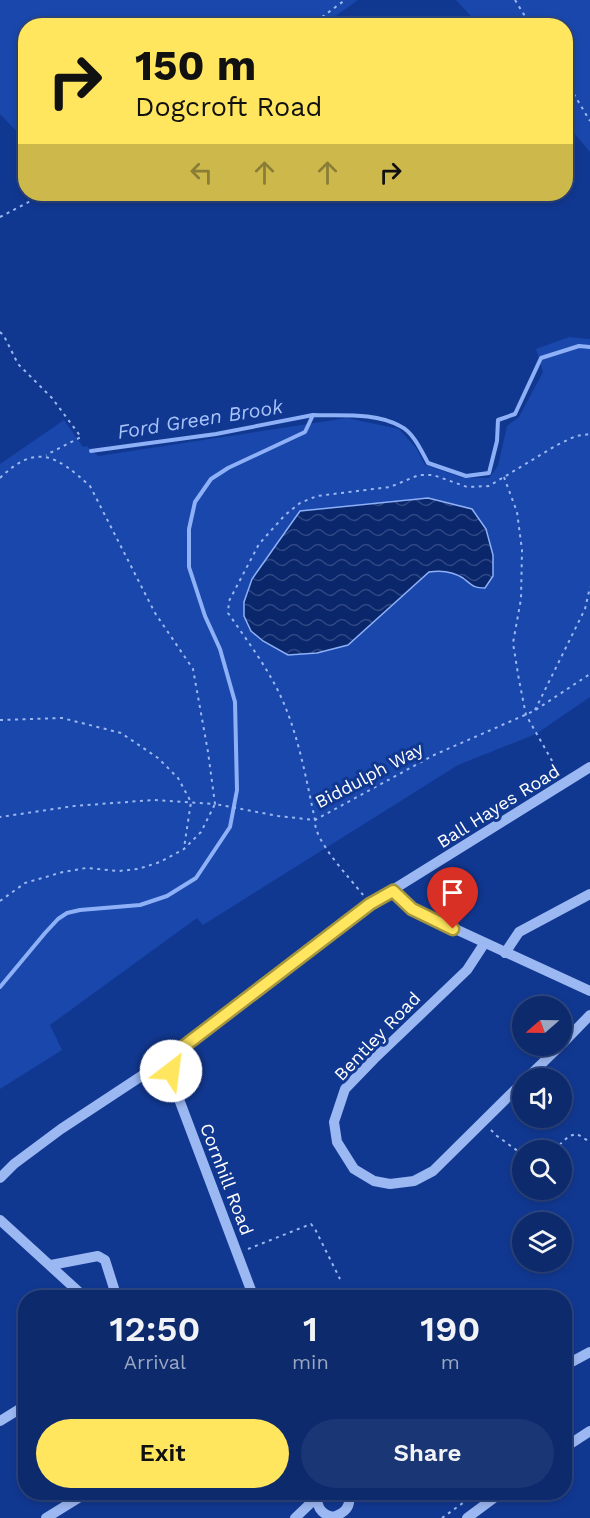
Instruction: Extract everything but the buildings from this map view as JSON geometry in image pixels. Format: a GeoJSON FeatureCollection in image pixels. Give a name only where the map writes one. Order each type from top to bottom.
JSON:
{"type":"FeatureCollection","features":[{"type":"Feature","properties":{"kind":"street","name":"Ball Hayes Road"},"geometry":{"type":"LineString","coordinates":[[171,1071],[174,1059],[183,1047],[370,904],[590,767]]}},
{"type":"Feature","properties":{"kind":"street"},"geometry":{"type":"LineString","coordinates":[[393,891],[412,909],[590,991]]}},
{"type":"Feature","properties":{"kind":"street"},"geometry":{"type":"LineString","coordinates":[[505,953],[519,932],[590,894]]}},
{"type":"Feature","properties":{"kind":"street","name":"Bentley Road"},"geometry":{"type":"LineString","coordinates":[[484,944],[467,970],[345,1089],[334,1122],[337,1142],[354,1169],[374,1180],[390,1184],[414,1180],[433,1171],[512,1093]]}},
{"type":"Feature","properties":{"kind":"street"},"geometry":{"type":"LineString","coordinates":[[572,1034],[590,1016]]}},
{"type":"Feature","properties":{"kind":"street"},"geometry":{"type":"LineString","coordinates":[[537,1068],[550,1056]]}},
{"type":"Feature","properties":{"kind":"street"},"geometry":{"type":"LineString","coordinates":[[0,1178],[14,1164],[61,1129],[146,1072],[171,1071]]}},
{"type":"Feature","properties":{"kind":"street","name":"Cornhill Road"},"geometry":{"type":"LineString","coordinates":[[171,1071],[174,1086],[251,1290]]}},
{"type":"Feature","properties":{"kind":"street"},"geometry":{"type":"LineString","coordinates":[[0,1220],[77,1290]]}},
{"type":"Feature","properties":{"kind":"street"},"geometry":{"type":"LineString","coordinates":[[51,1265],[98,1256],[105,1260],[114,1290]]}},
{"type":"Feature","properties":{"kind":"street"},"geometry":{"type":"LineString","coordinates":[[572,1362],[590,1352]]}},
{"type":"Feature","properties":{"kind":"street"},"geometry":{"type":"LineString","coordinates":[[0,1421],[18,1410]]}},
{"type":"Feature","properties":{"kind":"street"},"geometry":{"type":"LineString","coordinates":[[572,1443],[590,1431]]}},
{"type":"Feature","properties":{"kind":"street"},"geometry":{"type":"LineString","coordinates":[[46,1518],[75,1500]]}},
{"type":"Feature","properties":{"kind":"street"},"geometry":{"type":"LineString","coordinates":[[295,1518],[313,1500]]}},
{"type":"Feature","properties":{"kind":"street"},"geometry":{"type":"LineString","coordinates":[[319,1500],[321,1510],[334,1517],[344,1513],[350,1500]]}},
{"type":"Feature","properties":{"kind":"street"},"geometry":{"type":"LineString","coordinates":[[351,1500],[354,1518]]}},
{"type":"Feature","properties":{"kind":"street"},"geometry":{"type":"LineString","coordinates":[[467,1518],[491,1500]]}},
{"type":"Feature","properties":{"kind":"path"},"geometry":{"type":"LineString","coordinates":[[321,18],[345,0]]}},
{"type":"Feature","properties":{"kind":"path"},"geometry":{"type":"LineString","coordinates":[[515,0],[526,18]]}},
{"type":"Feature","properties":{"kind":"path"},"geometry":{"type":"LineString","coordinates":[[573,93],[590,121]]}},
{"type":"Feature","properties":{"kind":"path"},"geometry":{"type":"LineString","coordinates":[[0,217],[31,201]]}},
{"type":"Feature","properties":{"kind":"path"},"geometry":{"type":"LineString","coordinates":[[0,332],[18,364],[52,398],[81,437],[44,456],[22,460],[0,478]]}},
{"type":"Feature","properties":{"kind":"path"},"geometry":{"type":"LineString","coordinates":[[370,904],[324,845],[315,826],[290,719],[274,683],[228,613],[229,601],[259,544],[285,515],[300,503],[317,496],[390,487],[419,475],[433,475],[467,487],[489,486],[557,445],[576,436],[590,435]]}},
{"type":"Feature","properties":{"kind":"path"},"geometry":{"type":"LineString","coordinates":[[0,902],[26,884],[63,872],[87,868],[119,871],[138,869],[160,862],[184,849],[201,832],[215,804],[193,669],[155,613],[90,486],[77,474],[44,456]]}},
{"type":"Feature","properties":{"kind":"path"},"geometry":{"type":"LineString","coordinates":[[504,477],[517,512],[522,550],[521,599],[513,643],[526,715],[565,783]]}},
{"type":"Feature","properties":{"kind":"path"},"geometry":{"type":"LineString","coordinates":[[534,711],[585,609],[590,587]]}},
{"type":"Feature","properties":{"kind":"path","name":"Biddulph Way"},"geometry":{"type":"LineString","coordinates":[[0,818],[74,806],[142,800],[215,804],[284,817],[315,820],[434,755],[534,711],[590,674]]}},
{"type":"Feature","properties":{"kind":"path"},"geometry":{"type":"LineString","coordinates":[[0,720],[62,718],[121,732],[158,758],[178,778],[191,802],[184,849]]}},
{"type":"Feature","properties":{"kind":"path"},"geometry":{"type":"LineString","coordinates":[[483,1121],[497,1136],[512,1147]]}},
{"type":"Feature","properties":{"kind":"path"},"geometry":{"type":"LineString","coordinates":[[565,1140],[577,1134],[590,1142]]}},
{"type":"Feature","properties":{"kind":"path"},"geometry":{"type":"LineString","coordinates":[[237,1253],[311,1224],[340,1279]]}},
{"type":"Feature","properties":{"kind":"path"},"geometry":{"type":"LineString","coordinates":[[442,1518],[467,1500]]}},
{"type":"Feature","properties":{"kind":"shaded area"},"geometry":{"type":"Polygon","coordinates":[[[0,0],[358,0],[333,18],[18,18],[18,133],[0,114],[0,0]]]}},
{"type":"Feature","properties":{"kind":"shaded area"},"geometry":{"type":"Polygon","coordinates":[[[456,0],[590,0],[590,152],[573,132],[573,18],[473,18],[456,0]]]}},
{"type":"Feature","properties":{"kind":"shaded area"},"geometry":{"type":"Polygon","coordinates":[[[569,337],[590,339],[590,697],[536,734],[458,765],[203,925],[197,918],[50,1025],[62,1050],[0,1089],[0,464],[64,420],[83,447],[87,446],[98,456],[347,418],[399,429],[416,448],[425,465],[463,478],[489,478],[498,466],[507,426],[519,417],[543,372],[536,349],[569,337]]]}},
{"type":"Feature","properties":{"kind":"water"},"geometry":{"type":"Polygon","coordinates":[[[428,498],[472,509],[486,529],[493,555],[493,576],[485,588],[475,587],[451,572],[429,572],[348,645],[317,653],[288,655],[263,641],[251,631],[244,616],[244,602],[252,579],[300,511],[428,498]]]}},
{"type":"Feature","properties":{"kind":"waterway","name":"Ford Green Brook"},"geometry":{"type":"LineString","coordinates":[[0,987],[58,919],[67,913],[80,910],[140,905],[167,896],[196,878],[230,827],[237,790],[235,702],[220,649],[205,616],[189,567],[189,529],[195,502],[211,479],[228,468],[305,432],[313,415],[358,416],[390,422],[409,432],[428,463],[466,476],[489,473],[497,441],[498,420],[515,414],[541,358],[579,346],[590,347]]}},
{"type":"Feature","properties":{"kind":"waterway","name":"Ford Green Brook"},"geometry":{"type":"LineString","coordinates":[[91,451],[216,434],[313,415]]}},
{"type":"Feature","properties":{"kind":"route"},"geometry":{"type":"LineString","coordinates":[[171,1071],[174,1059],[183,1047],[370,904],[393,891],[412,909],[453,929]]}}]}
